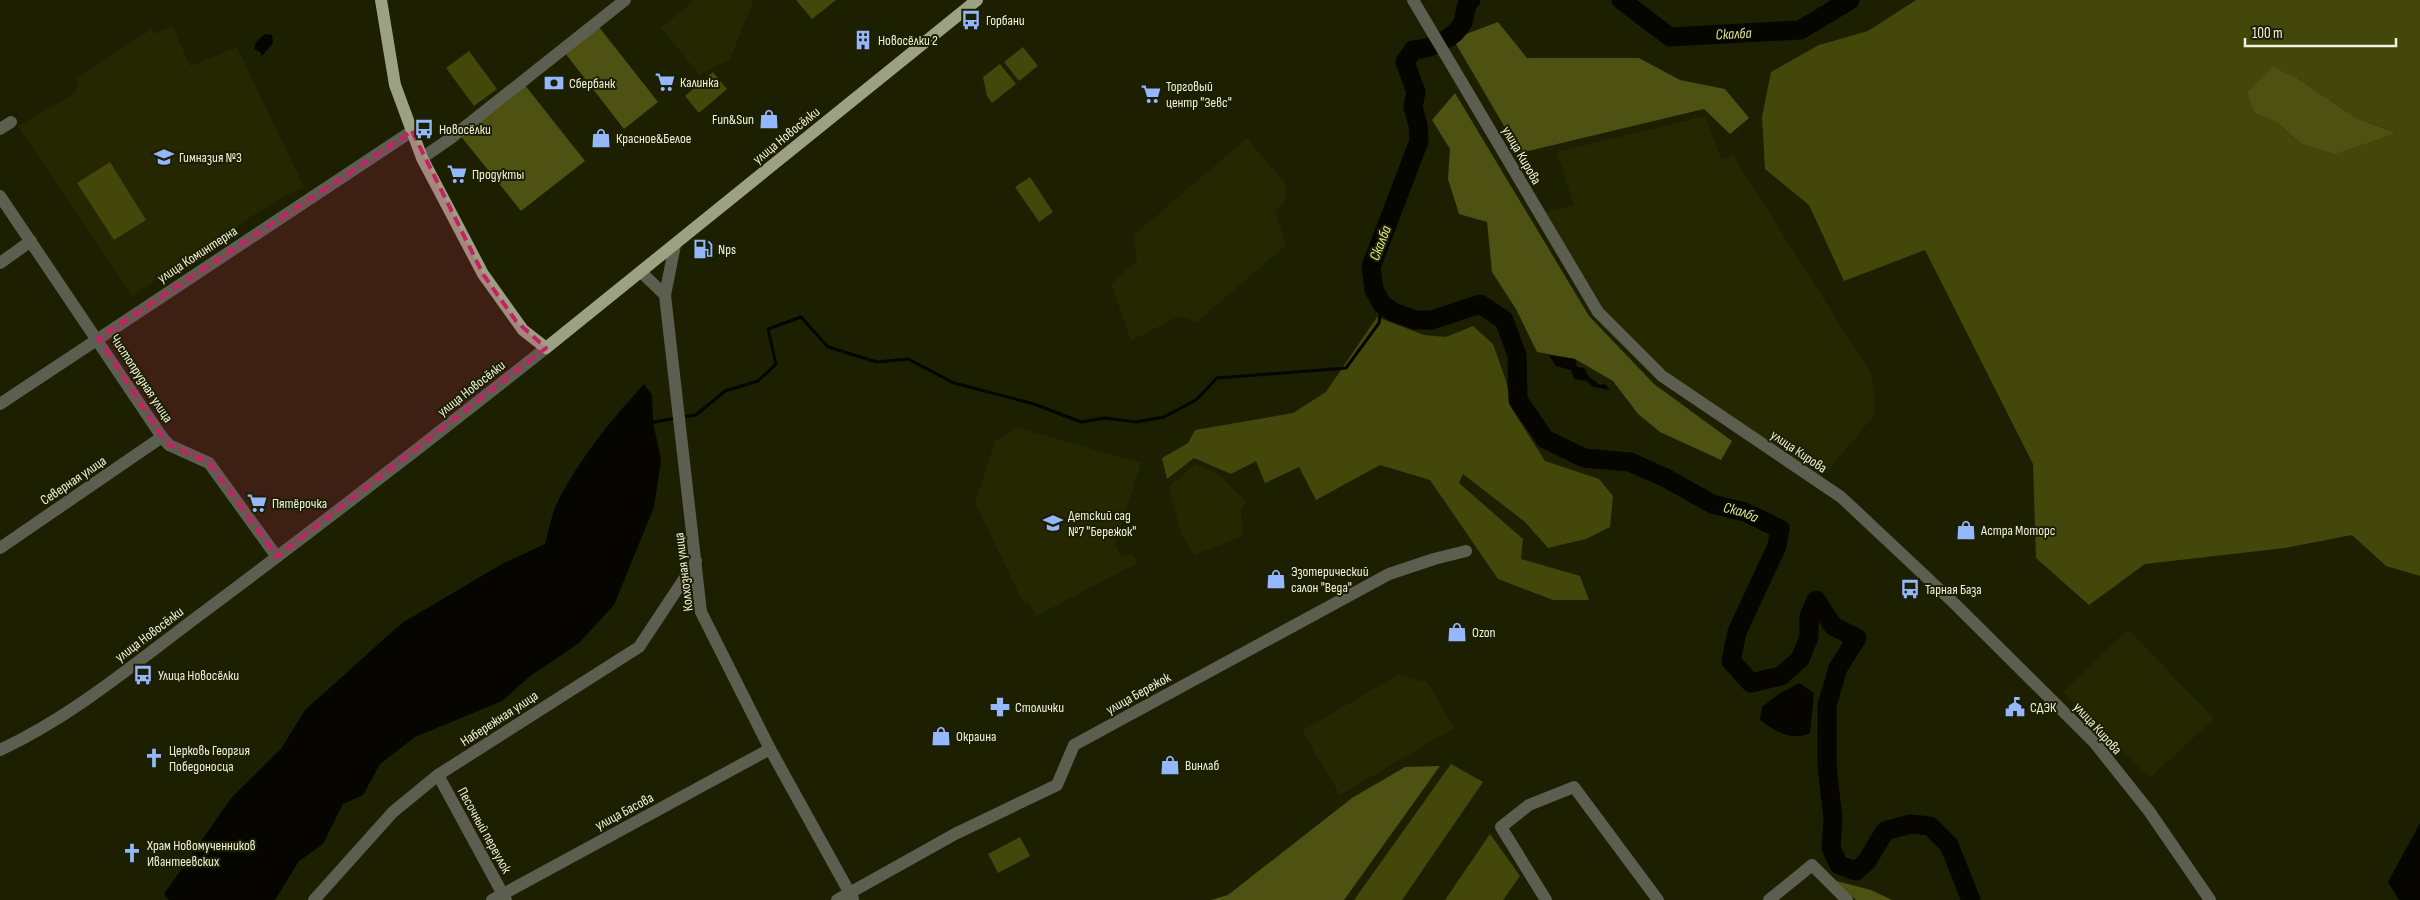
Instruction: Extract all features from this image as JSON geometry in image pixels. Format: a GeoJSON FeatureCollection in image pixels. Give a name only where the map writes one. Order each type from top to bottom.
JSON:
{"type":"FeatureCollection","features":[{"type":"Feature","properties":{"kind":"main road"},"geometry":{"type":"LineString","coordinates":[[381,0],[394,85],[422,158],[483,274],[516,321],[546,348]]}},
{"type":"Feature","properties":{"kind":"main road","name":"улица Новосёлки"},"geometry":{"type":"LineString","coordinates":[[546,348],[977,0]]}},
{"type":"Feature","properties":{"kind":"street"},"geometry":{"type":"LineString","coordinates":[[422,158],[451,138],[625,0]]}},
{"type":"Feature","properties":{"kind":"street","name":"улица Кирова"},"geometry":{"type":"LineString","coordinates":[[1414,1],[1598,312],[1662,376],[1841,497],[1955,604],[2094,742],[2149,811],[2210,900]]}},
{"type":"Feature","properties":{"kind":"street","name":"улица Коминтерна"},"geometry":{"type":"LineString","coordinates":[[0,404],[412,131]]}},
{"type":"Feature","properties":{"kind":"street","name":"Чистопрудная улица"},"geometry":{"type":"LineString","coordinates":[[0,196],[98,338],[162,437],[169,444],[209,463],[277,557]]}},
{"type":"Feature","properties":{"kind":"street"},"geometry":{"type":"LineString","coordinates":[[0,263],[31,241]]}},
{"type":"Feature","properties":{"kind":"street","name":"Колхозная улица"},"geometry":{"type":"LineString","coordinates":[[675,244],[665,294],[682,426],[701,612],[770,749],[852,896]]}},
{"type":"Feature","properties":{"kind":"street"},"geometry":{"type":"LineString","coordinates":[[641,272],[665,294]]}},
{"type":"Feature","properties":{"kind":"street","name":"улица Новосёлки"},"geometry":{"type":"LineString","coordinates":[[0,750],[57,720],[277,557],[546,348]]}},
{"type":"Feature","properties":{"kind":"street","name":"Северная улица"},"geometry":{"type":"LineString","coordinates":[[0,548],[162,437]]}},
{"type":"Feature","properties":{"kind":"street","name":"улица Бережок"},"geometry":{"type":"LineString","coordinates":[[836,900],[852,896],[956,834],[1057,785],[1074,746],[1083,741],[1389,574],[1466,551]]}},
{"type":"Feature","properties":{"kind":"street","name":"Набережная улица"},"geometry":{"type":"LineString","coordinates":[[314,900],[393,812],[438,774],[639,647],[696,561]]}},
{"type":"Feature","properties":{"kind":"street","name":"улица Басова"},"geometry":{"type":"LineString","coordinates":[[500,898],[770,749]]}},
{"type":"Feature","properties":{"kind":"street","name":"Песочный переулок"},"geometry":{"type":"LineString","coordinates":[[438,774],[500,898]]}},
{"type":"Feature","properties":{"kind":"street"},"geometry":{"type":"LineString","coordinates":[[1546,900],[1501,827],[1529,805],[1574,787],[1658,900]]}},
{"type":"Feature","properties":{"kind":"street"},"geometry":{"type":"LineString","coordinates":[[1769,900],[1812,865],[1847,900]]}},
{"type":"Feature","properties":{"kind":"highlighted area"},"geometry":{"type":"Polygon","coordinates":[[[412,131],[483,274],[516,321],[546,348],[277,557],[209,463],[169,445],[162,437],[98,338],[412,131]]]}},
{"type":"Feature","properties":{"kind":"shaded area"},"geometry":{"type":"Polygon","coordinates":[[[695,0],[752,0],[753,2],[730,59],[700,75],[661,28],[695,0]]]}},
{"type":"Feature","properties":{"kind":"shaded area"},"geometry":{"type":"Polygon","coordinates":[[[796,0],[836,0],[812,19],[796,0]]]}},
{"type":"Feature","properties":{"kind":"shaded area"},"geometry":{"type":"Polygon","coordinates":[[[1916,0],[2420,0],[2420,576],[2386,566],[2352,535],[2285,548],[2145,564],[2089,605],[2036,558],[2033,464],[1925,250],[1844,281],[1809,205],[1765,169],[1762,117],[1771,72],[1819,45],[1868,31],[1916,0]],[[2297,78],[2277,122],[2300,143],[2396,133],[2356,118],[2297,78]]]}},
{"type":"Feature","properties":{"kind":"shaded area"},"geometry":{"type":"Polygon","coordinates":[[[1498,22],[1527,58],[1639,58],[1680,80],[1725,89],[1749,118],[1730,134],[1704,109],[1520,153],[1453,39],[1498,22]]]}},
{"type":"Feature","properties":{"kind":"shaded area","name":"Гимназия №3"},"geometry":{"type":"Polygon","coordinates":[[[172,25],[190,66],[237,47],[304,187],[275,201],[132,296],[18,126],[74,94],[79,84],[76,79],[152,29],[155,34],[172,25]]]}},
{"type":"Feature","properties":{"kind":"shaded area"},"geometry":{"type":"Polygon","coordinates":[[[599,27],[658,102],[624,129],[565,53],[599,27]]]}},
{"type":"Feature","properties":{"kind":"shaded area"},"geometry":{"type":"Polygon","coordinates":[[[265,34],[272,35],[273,43],[262,56],[260,52],[254,49],[256,42],[265,34]]]}},
{"type":"Feature","properties":{"kind":"shaded area"},"geometry":{"type":"Polygon","coordinates":[[[1023,47],[1038,66],[1019,81],[1004,62],[1023,47]]]}},
{"type":"Feature","properties":{"kind":"shaded area"},"geometry":{"type":"Polygon","coordinates":[[[469,51],[497,89],[474,106],[446,68],[469,51]]]}},
{"type":"Feature","properties":{"kind":"shaded area"},"geometry":{"type":"Polygon","coordinates":[[[1000,64],[1016,84],[992,103],[987,96],[983,77],[1000,64]]]}},
{"type":"Feature","properties":{"kind":"shaded area"},"geometry":{"type":"Polygon","coordinates":[[[2273,67],[2297,78],[2356,118],[2396,133],[2335,154],[2300,143],[2277,122],[2255,113],[2247,92],[2273,67]]]}},
{"type":"Feature","properties":{"kind":"shaded area"},"geometry":{"type":"Polygon","coordinates":[[[713,72],[727,89],[699,113],[685,96],[713,72]]]}},
{"type":"Feature","properties":{"kind":"shaded area"},"geometry":{"type":"Polygon","coordinates":[[[524,84],[585,161],[521,211],[459,134],[524,84]]]}},
{"type":"Feature","properties":{"kind":"shaded area"},"geometry":{"type":"Polygon","coordinates":[[[1455,93],[1589,316],[1654,384],[1732,441],[1721,460],[1660,432],[1638,414],[1613,381],[1575,359],[1537,352],[1516,309],[1492,272],[1487,222],[1459,214],[1448,179],[1450,149],[1432,120],[1455,93]]]}},
{"type":"Feature","properties":{"kind":"shaded area"},"geometry":{"type":"Polygon","coordinates":[[[1705,116],[1721,159],[1733,155],[1871,374],[1875,398],[1874,416],[1821,478],[1666,375],[1602,310],[1541,214],[1574,205],[1557,152],[1705,116]]]}},
{"type":"Feature","properties":{"kind":"shaded area"},"geometry":{"type":"Polygon","coordinates":[[[1247,138],[1287,185],[1284,204],[1275,210],[1286,245],[1197,322],[1179,316],[1131,341],[1111,284],[1137,260],[1134,235],[1247,138]]]}},
{"type":"Feature","properties":{"kind":"shaded area"},"geometry":{"type":"Polygon","coordinates":[[[110,162],[146,220],[114,240],[77,183],[110,162]]]}},
{"type":"Feature","properties":{"kind":"shaded area"},"geometry":{"type":"Polygon","coordinates":[[[1030,177],[1053,212],[1039,222],[1015,187],[1030,177]]]}},
{"type":"Feature","properties":{"kind":"shaded area"},"geometry":{"type":"Polygon","coordinates":[[[1377,317],[1424,335],[1446,337],[1473,326],[1493,344],[1506,381],[1512,409],[1545,461],[1599,479],[1613,496],[1610,527],[1586,539],[1548,548],[1525,522],[1463,474],[1459,483],[1523,539],[1521,559],[1580,576],[1589,600],[1553,600],[1498,579],[1430,480],[1380,465],[1316,500],[1299,467],[1265,483],[1256,461],[1231,474],[1194,458],[1167,479],[1162,458],[1188,443],[1195,430],[1293,413],[1326,392],[1377,317]]]}},
{"type":"Feature","properties":{"kind":"shaded area"},"geometry":{"type":"Polygon","coordinates":[[[1549,355],[1575,359],[1577,367],[1584,368],[1589,377],[1600,385],[1605,384],[1610,390],[1593,387],[1587,381],[1574,379],[1571,370],[1556,366],[1549,355]]]}},
{"type":"Feature","properties":{"kind":"shaded area"},"geometry":{"type":"Polygon","coordinates":[[[644,384],[652,395],[653,422],[661,460],[654,507],[614,605],[579,643],[529,677],[502,701],[415,737],[380,764],[363,795],[343,804],[323,844],[299,861],[275,900],[169,900],[164,894],[232,797],[281,749],[305,710],[402,623],[502,564],[545,544],[557,503],[575,471],[608,426],[644,384]]]}},
{"type":"Feature","properties":{"kind":"shaded area","name":"Детский сад №7 \"Бережок\""},"geometry":{"type":"Polygon","coordinates":[[[1016,427],[1141,463],[1115,544],[1122,557],[1131,553],[1138,563],[1036,616],[1029,604],[1024,604],[975,503],[995,441],[1016,427]]]}},
{"type":"Feature","properties":{"kind":"shaded area"},"geometry":{"type":"Polygon","coordinates":[[[1195,464],[1219,474],[1247,502],[1241,509],[1243,536],[1195,555],[1182,537],[1169,487],[1195,464]]]}},
{"type":"Feature","properties":{"kind":"shaded area"},"geometry":{"type":"Polygon","coordinates":[[[2128,629],[2214,719],[2150,778],[2063,692],[2128,629]]]}},
{"type":"Feature","properties":{"kind":"shaded area"},"geometry":{"type":"Polygon","coordinates":[[[1399,674],[1428,683],[1454,728],[1340,795],[1302,731],[1399,674]]]}},
{"type":"Feature","properties":{"kind":"shaded area"},"geometry":{"type":"Polygon","coordinates":[[[1799,683],[1814,693],[1810,733],[1790,736],[1760,720],[1762,707],[1779,694],[1799,683]]]}},
{"type":"Feature","properties":{"kind":"shaded area"},"geometry":{"type":"Polygon","coordinates":[[[1451,764],[1483,782],[1402,900],[1354,900],[1451,764]]]}},
{"type":"Feature","properties":{"kind":"shaded area"},"geometry":{"type":"Polygon","coordinates":[[[1440,766],[1344,900],[1211,900],[1228,895],[1352,798],[1405,767],[1440,766]]]}},
{"type":"Feature","properties":{"kind":"shaded area"},"geometry":{"type":"Polygon","coordinates":[[[2420,823],[2420,900],[2399,900],[2388,882],[2420,823]]]}},
{"type":"Feature","properties":{"kind":"shaded area"},"geometry":{"type":"Polygon","coordinates":[[[1490,834],[1520,876],[1503,900],[1445,900],[1490,834]]]}},
{"type":"Feature","properties":{"kind":"shaded area"},"geometry":{"type":"Polygon","coordinates":[[[1020,837],[1030,856],[998,873],[988,854],[1020,837]]]}},
{"type":"Feature","properties":{"kind":"shaded area"},"geometry":{"type":"Polygon","coordinates":[[[1833,880],[1871,890],[1892,900],[1856,900],[1833,880]]]}},
{"type":"Feature","properties":{"kind":"waterway","name":"Скалба"},"geometry":{"type":"LineString","coordinates":[[1471,0],[1466,7],[1463,22],[1454,33],[1441,42],[1427,48],[1413,50],[1405,62],[1416,92],[1413,107],[1418,125],[1419,141],[1371,267],[1374,290],[1382,304],[1393,312],[1415,320],[1432,320],[1480,304],[1504,320],[1517,355],[1518,400],[1545,439],[1584,458],[1630,462],[1666,478],[1712,504],[1745,512],[1780,529],[1777,546],[1737,632],[1731,661],[1751,683],[1781,676],[1800,659],[1809,637],[1809,616],[1816,600],[1833,626],[1857,638],[1838,668],[1827,705],[1827,766],[1833,819],[1831,848],[1839,865],[1856,871],[1867,861],[1885,831],[1910,824],[1930,826],[1949,845],[1971,900]]}},
{"type":"Feature","properties":{"kind":"waterway","name":"Скалба"},"geometry":{"type":"LineString","coordinates":[[1621,0],[1670,37],[1800,30],[1850,0]]}},
{"type":"Feature","properties":{"kind":"waterway"},"geometry":{"type":"LineString","coordinates":[[682,417],[696,415],[725,391],[758,381],[776,364],[768,329],[801,317],[828,347],[877,362],[908,359],[954,383],[1034,404],[1081,422],[1105,418],[1136,422],[1164,417],[1196,400],[1217,378],[1346,368],[1379,323],[1382,304]]}},
{"type":"Feature","properties":{"kind":"waterway"},"geometry":{"type":"LineString","coordinates":[[650,423],[676,418]]}},
{"type":"Feature","properties":{"kind":"place","name":"Горбани"},"geometry":{"type":"Point","coordinates":[971,20]}},
{"type":"Feature","properties":{"kind":"place","name":"Новосёлки 2"},"geometry":{"type":"Point","coordinates":[863,40]}},
{"type":"Feature","properties":{"kind":"place","name":"Калинка"},"geometry":{"type":"Point","coordinates":[665,82]}},
{"type":"Feature","properties":{"kind":"place","name":"Сбербанк"},"geometry":{"type":"Point","coordinates":[554,83]}},
{"type":"Feature","properties":{"kind":"place","name":"Торговый центр \"Зевс\""},"geometry":{"type":"Point","coordinates":[1151,94]}},
{"type":"Feature","properties":{"kind":"place","name":"Fun&Sun"},"geometry":{"type":"Point","coordinates":[769,119]}},
{"type":"Feature","properties":{"kind":"place","name":"Новосёлки"},"geometry":{"type":"Point","coordinates":[424,129]}},
{"type":"Feature","properties":{"kind":"place","name":"Красное&Белое"},"geometry":{"type":"Point","coordinates":[601,138]}},
{"type":"Feature","properties":{"kind":"place","name":"Гимназия №3"},"geometry":{"type":"Point","coordinates":[164,157]}},
{"type":"Feature","properties":{"kind":"place","name":"Продукты"},"geometry":{"type":"Point","coordinates":[457,174]}},
{"type":"Feature","properties":{"kind":"place","name":"Nps"},"geometry":{"type":"Point","coordinates":[703,249]}},
{"type":"Feature","properties":{"kind":"place","name":"Пятёрочка"},"geometry":{"type":"Point","coordinates":[257,503]}},
{"type":"Feature","properties":{"kind":"place","name":"Детский сад №7 \"Бережок\""},"geometry":{"type":"Point","coordinates":[1053,523]}},
{"type":"Feature","properties":{"kind":"place","name":"Астра Моторс"},"geometry":{"type":"Point","coordinates":[1966,530]}},
{"type":"Feature","properties":{"kind":"place","name":"Эзотерический салон \"Веда\""},"geometry":{"type":"Point","coordinates":[1276,579]}},
{"type":"Feature","properties":{"kind":"place","name":"Тарная База"},"geometry":{"type":"Point","coordinates":[1910,589]}},
{"type":"Feature","properties":{"kind":"place","name":"Ozon"},"geometry":{"type":"Point","coordinates":[1457,632]}},
{"type":"Feature","properties":{"kind":"place","name":"Улица Новосёлки"},"geometry":{"type":"Point","coordinates":[143,675]}},
{"type":"Feature","properties":{"kind":"place","name":"Столички"},"geometry":{"type":"Point","coordinates":[1000,707]}},
{"type":"Feature","properties":{"kind":"place","name":"СДЭК"},"geometry":{"type":"Point","coordinates":[2015,707]}},
{"type":"Feature","properties":{"kind":"place","name":"Окраина"},"geometry":{"type":"Point","coordinates":[941,736]}},
{"type":"Feature","properties":{"kind":"place","name":"Церковь Георгия Победоносца"},"geometry":{"type":"Point","coordinates":[154,758]}},
{"type":"Feature","properties":{"kind":"place","name":"Винлаб"},"geometry":{"type":"Point","coordinates":[1170,765]}},
{"type":"Feature","properties":{"kind":"place","name":"Храм Новомученников Ивантеевских"},"geometry":{"type":"Point","coordinates":[132,853]}}]}
